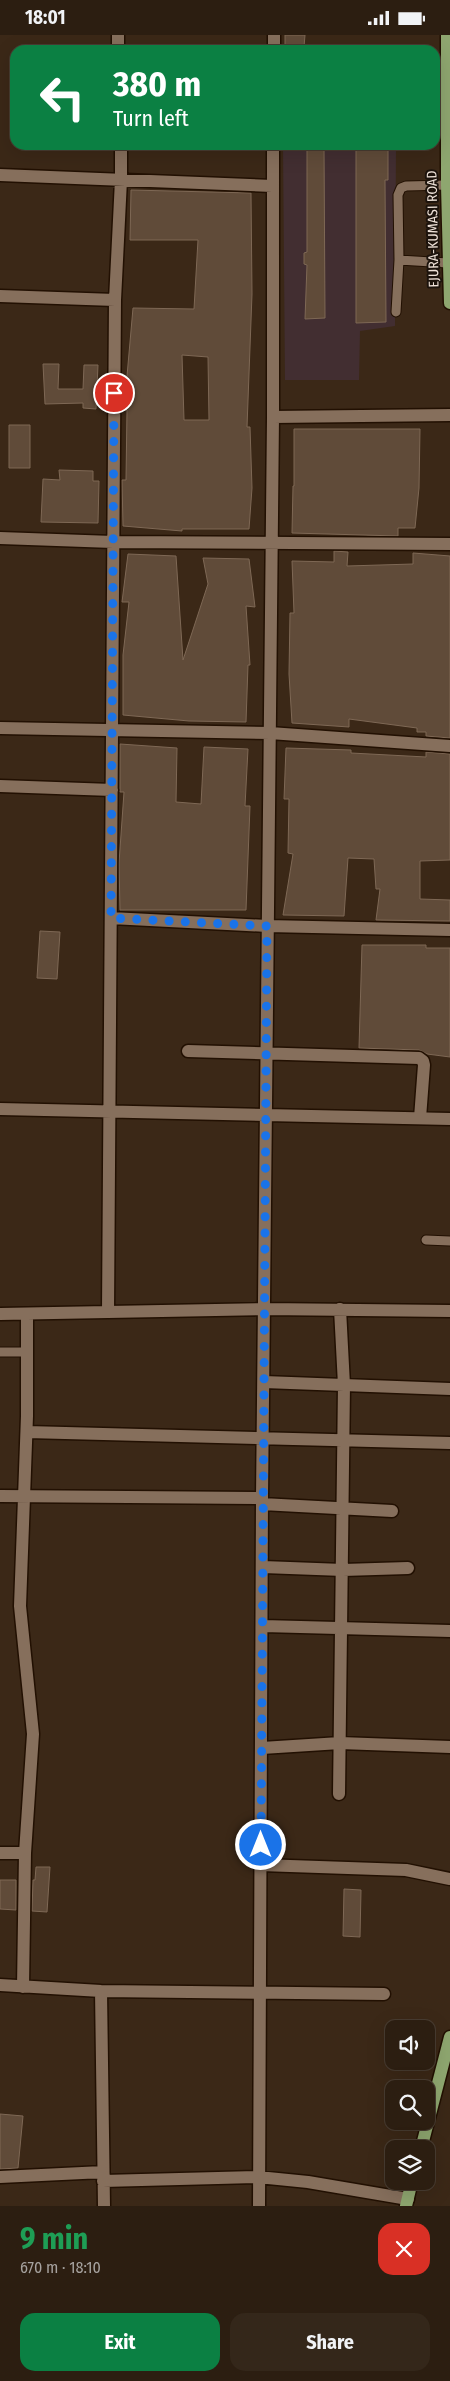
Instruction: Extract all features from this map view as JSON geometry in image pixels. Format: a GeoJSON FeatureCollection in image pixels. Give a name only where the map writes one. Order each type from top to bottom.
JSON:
{"type":"FeatureCollection","features":[{"type":"Feature","properties":{"kind":"main road","name":"EJURA-KUMASI ROAD"},"geometry":{"type":"LineString","coordinates":[[447,35],[448,263],[450,303]]}},
{"type":"Feature","properties":{"kind":"main road"},"geometry":{"type":"LineString","coordinates":[[424,2140],[447,2061],[450,2037]]}},
{"type":"Feature","properties":{"kind":"main road"},"geometry":{"type":"LineString","coordinates":[[407,2203],[410,2190]]}},
{"type":"Feature","properties":{"kind":"street"},"geometry":{"type":"LineString","coordinates":[[108,1312],[115,299],[121,150]]}},
{"type":"Feature","properties":{"kind":"street"},"geometry":{"type":"LineString","coordinates":[[258,2206],[265,1115],[273,417],[272,150]]}},
{"type":"Feature","properties":{"kind":"street"},"geometry":{"type":"LineString","coordinates":[[0,175],[272,186]]}},
{"type":"Feature","properties":{"kind":"street"},"geometry":{"type":"LineString","coordinates":[[0,296],[115,299]]}},
{"type":"Feature","properties":{"kind":"street"},"geometry":{"type":"LineString","coordinates":[[273,417],[450,415]]}},
{"type":"Feature","properties":{"kind":"street"},"geometry":{"type":"LineString","coordinates":[[0,539],[450,545]]}},
{"type":"Feature","properties":{"kind":"street"},"geometry":{"type":"LineString","coordinates":[[0,728],[270,733],[450,746]]}},
{"type":"Feature","properties":{"kind":"street"},"geometry":{"type":"LineString","coordinates":[[0,785],[112,789]]}},
{"type":"Feature","properties":{"kind":"street"},"geometry":{"type":"LineString","coordinates":[[111,918],[267,926],[450,930]]}},
{"type":"Feature","properties":{"kind":"street"},"geometry":{"type":"LineString","coordinates":[[188,1051],[267,1052],[419,1059],[423,1061],[424,1065],[420,1118]]}},
{"type":"Feature","properties":{"kind":"street"},"geometry":{"type":"LineString","coordinates":[[0,1109],[108,1113],[450,1119]]}},
{"type":"Feature","properties":{"kind":"street"},"geometry":{"type":"LineString","coordinates":[[0,1314],[265,1309],[450,1311]]}},
{"type":"Feature","properties":{"kind":"street"},"geometry":{"type":"LineString","coordinates":[[338,1794],[342,1629],[344,1385],[340,1309]]}},
{"type":"Feature","properties":{"kind":"street"},"geometry":{"type":"LineString","coordinates":[[23,1987],[25,1853],[33,1734],[20,1606],[27,1432],[26,1314]]}},
{"type":"Feature","properties":{"kind":"street"},"geometry":{"type":"LineString","coordinates":[[264,1382],[450,1389]]}},
{"type":"Feature","properties":{"kind":"street"},"geometry":{"type":"LineString","coordinates":[[27,1432],[450,1443]]}},
{"type":"Feature","properties":{"kind":"street"},"geometry":{"type":"LineString","coordinates":[[0,1496],[262,1501],[392,1511]]}},
{"type":"Feature","properties":{"kind":"street"},"geometry":{"type":"LineString","coordinates":[[263,1567],[342,1570],[408,1568]]}},
{"type":"Feature","properties":{"kind":"street"},"geometry":{"type":"LineString","coordinates":[[262,1626],[450,1631]]}},
{"type":"Feature","properties":{"kind":"street"},"geometry":{"type":"LineString","coordinates":[[262,1748],[340,1743],[450,1747]]}},
{"type":"Feature","properties":{"kind":"street"},"geometry":{"type":"LineString","coordinates":[[0,1853],[25,1853]]}},
{"type":"Feature","properties":{"kind":"street"},"geometry":{"type":"LineString","coordinates":[[261,1865],[406,1870],[450,1879]]}},
{"type":"Feature","properties":{"kind":"street"},"geometry":{"type":"LineString","coordinates":[[0,1985],[101,1991],[384,1994]]}},
{"type":"Feature","properties":{"kind":"street"},"geometry":{"type":"LineString","coordinates":[[101,1991],[104,2206]]}},
{"type":"Feature","properties":{"kind":"street"},"geometry":{"type":"LineString","coordinates":[[0,2177],[258,2177],[308,2181],[407,2203]]}},
{"type":"Feature","properties":{"kind":"lane"},"geometry":{"type":"LineString","coordinates":[[396,312],[399,261],[398,195],[401,188],[406,186],[448,185]]}},
{"type":"Feature","properties":{"kind":"lane"},"geometry":{"type":"LineString","coordinates":[[399,261],[448,263]]}},
{"type":"Feature","properties":{"kind":"lane"},"geometry":{"type":"LineString","coordinates":[[426,1240],[450,1241]]}},
{"type":"Feature","properties":{"kind":"lane"},"geometry":{"type":"LineString","coordinates":[[0,1352],[27,1351]]}},
{"type":"Feature","properties":{"kind":"shaded area"},"geometry":{"type":"Polygon","coordinates":[[[283,150],[396,150],[395,326],[360,331],[359,380],[285,380],[283,150]]]}},
{"type":"Feature","properties":{"kind":"building"},"geometry":{"type":"Polygon","coordinates":[[[285,35],[305,35],[304,45],[285,45],[285,35]]]}},
{"type":"Feature","properties":{"kind":"building"},"geometry":{"type":"Polygon","coordinates":[[[307,150],[324,150],[325,318],[305,319],[307,265],[304,264],[304,253],[307,252],[307,150]]]}},
{"type":"Feature","properties":{"kind":"building"},"geometry":{"type":"Polygon","coordinates":[[[356,150],[388,150],[388,180],[385,180],[386,322],[356,323],[356,150]]]}},
{"type":"Feature","properties":{"kind":"building"},"geometry":{"type":"Polygon","coordinates":[[[131,190],[251,193],[252,294],[247,427],[250,427],[252,488],[249,529],[182,529],[182,531],[123,526],[122,480],[126,480],[127,410],[124,410],[133,308],[194,309],[198,240],[130,240],[131,190]],[[182,355],[184,420],[209,420],[208,357],[182,355]]]}},
{"type":"Feature","properties":{"kind":"building"},"geometry":{"type":"Polygon","coordinates":[[[43,364],[59,364],[58,389],[83,389],[84,365],[98,365],[96,409],[83,408],[83,403],[45,404],[43,364]]]}},
{"type":"Feature","properties":{"kind":"building"},"geometry":{"type":"Polygon","coordinates":[[[9,425],[30,425],[30,468],[9,468],[9,425]]]}},
{"type":"Feature","properties":{"kind":"building"},"geometry":{"type":"Polygon","coordinates":[[[294,429],[420,429],[419,488],[415,528],[398,528],[398,536],[292,533],[294,429]]]}},
{"type":"Feature","properties":{"kind":"building"},"geometry":{"type":"Polygon","coordinates":[[[59,470],[93,471],[93,481],[99,481],[98,523],[41,522],[43,479],[60,480],[59,470]]]}},
{"type":"Feature","properties":{"kind":"building"},"geometry":{"type":"Polygon","coordinates":[[[334,551],[348,552],[347,566],[413,564],[413,553],[450,556],[450,738],[426,736],[426,732],[417,732],[417,728],[349,719],[349,727],[292,723],[289,674],[290,613],[294,613],[292,561],[334,562],[334,551]]]}},
{"type":"Feature","properties":{"kind":"building"},"geometry":{"type":"Polygon","coordinates":[[[128,554],[176,556],[183,660],[208,584],[203,558],[249,559],[255,607],[246,606],[250,665],[248,665],[246,722],[189,721],[123,715],[123,655],[129,602],[122,602],[128,554]]]}},
{"type":"Feature","properties":{"kind":"building"},"geometry":{"type":"Polygon","coordinates":[[[120,744],[177,748],[176,802],[201,804],[204,747],[248,749],[245,806],[250,806],[246,910],[120,910],[119,863],[124,792],[120,792],[120,744]]]}},
{"type":"Feature","properties":{"kind":"building"},"geometry":{"type":"Polygon","coordinates":[[[286,748],[351,750],[351,753],[426,757],[426,752],[450,754],[450,860],[420,861],[420,899],[450,900],[450,921],[376,920],[380,889],[376,889],[374,859],[348,858],[344,916],[283,915],[293,854],[288,853],[289,799],[284,799],[286,748]]]}},
{"type":"Feature","properties":{"kind":"building"},"geometry":{"type":"Polygon","coordinates":[[[40,931],[60,932],[57,979],[37,978],[40,931]]]}},
{"type":"Feature","properties":{"kind":"building"},"geometry":{"type":"Polygon","coordinates":[[[362,945],[426,945],[426,948],[450,948],[450,1057],[427,1054],[419,1050],[359,1048],[362,945]]]}},
{"type":"Feature","properties":{"kind":"building"},"geometry":{"type":"Polygon","coordinates":[[[36,1867],[50,1867],[47,1912],[32,1911],[33,1880],[35,1880],[36,1867]]]}},
{"type":"Feature","properties":{"kind":"building"},"geometry":{"type":"Polygon","coordinates":[[[0,1880],[16,1880],[16,1910],[0,1909],[0,1880]]]}},
{"type":"Feature","properties":{"kind":"building"},"geometry":{"type":"Polygon","coordinates":[[[344,1889],[361,1890],[360,1937],[343,1936],[344,1889]]]}},
{"type":"Feature","properties":{"kind":"building"},"geometry":{"type":"Polygon","coordinates":[[[0,2114],[23,2116],[18,2168],[0,2169],[0,2114]]]}},
{"type":"Feature","properties":{"kind":"route"},"geometry":{"type":"LineString","coordinates":[[114,393],[111,918],[267,926],[261,1845]]}}]}
